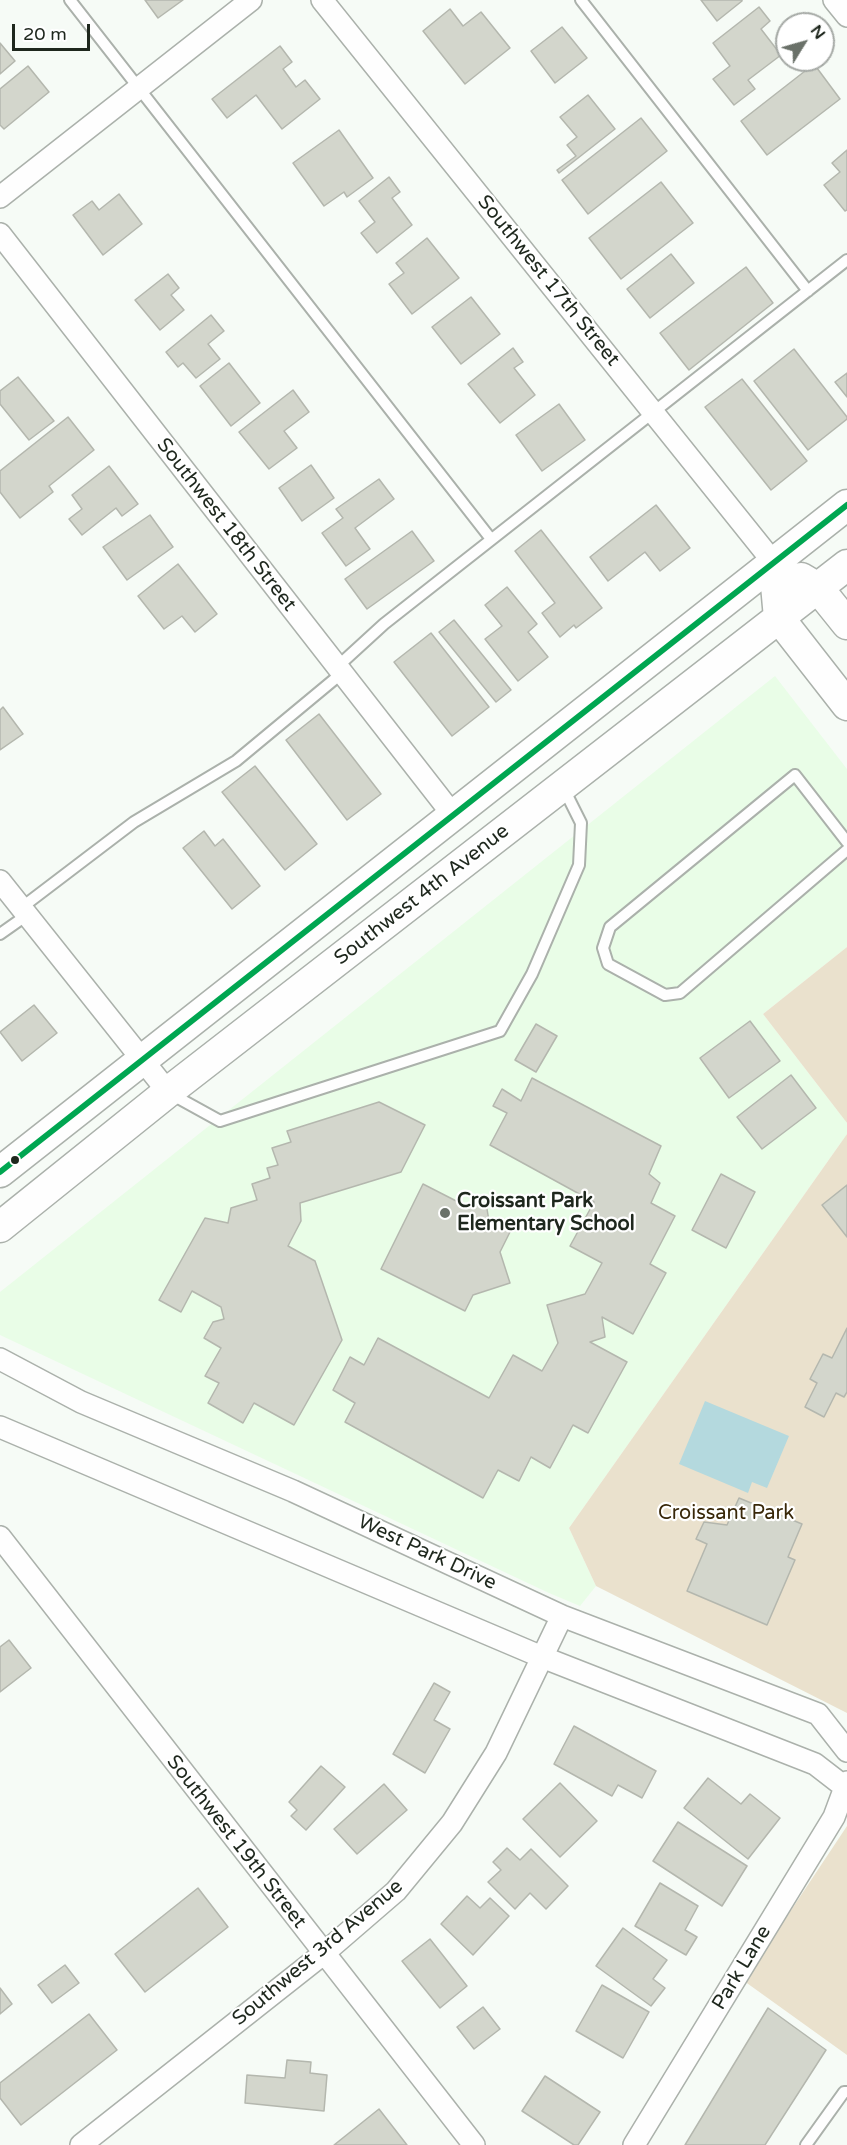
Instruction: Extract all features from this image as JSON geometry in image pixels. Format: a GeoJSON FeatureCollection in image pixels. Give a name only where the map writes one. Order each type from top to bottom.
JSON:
{"type":"FeatureCollection","features":[{"type":"Feature","properties":{"kind":"main road"},"geometry":{"type":"LineString","coordinates":[[0,1172],[847,505]]}},
{"type":"Feature","properties":{"kind":"main road"},"geometry":{"type":"LineString","coordinates":[[774,563],[779,618],[847,705]]}},
{"type":"Feature","properties":{"kind":"main road","name":"Southwest 17th Street"},"geometry":{"type":"LineString","coordinates":[[774,563],[818,588],[847,624]]}},
{"type":"Feature","properties":{"kind":"main road","name":"Southwest 4th Avenue"},"geometry":{"type":"LineString","coordinates":[[0,1227],[168,1092],[847,565]]}},
{"type":"Feature","properties":{"kind":"street"},"geometry":{"type":"LineString","coordinates":[[0,197],[251,0]]}},
{"type":"Feature","properties":{"kind":"street","name":"Southwest 17th Street"},"geometry":{"type":"LineString","coordinates":[[322,0],[774,563]]}},
{"type":"Feature","properties":{"kind":"street"},"geometry":{"type":"LineString","coordinates":[[834,0],[847,16]]}},
{"type":"Feature","properties":{"kind":"street","name":"Southwest 18th Street"},"geometry":{"type":"LineString","coordinates":[[0,234],[453,815]]}},
{"type":"Feature","properties":{"kind":"street"},"geometry":{"type":"LineString","coordinates":[[0,881],[168,1092]]}},
{"type":"Feature","properties":{"kind":"street","name":"West Park Drive"},"geometry":{"type":"LineString","coordinates":[[0,1359],[81,1402],[293,1491],[562,1616],[818,1714],[847,1751]]}},
{"type":"Feature","properties":{"kind":"street"},"geometry":{"type":"LineString","coordinates":[[0,1427],[542,1657],[815,1764],[847,1785]]}},
{"type":"Feature","properties":{"kind":"street","name":"Southwest 19th Street"},"geometry":{"type":"LineString","coordinates":[[0,1538],[474,2145]]}},
{"type":"Feature","properties":{"kind":"street","name":"Southwest 3rd Avenue"},"geometry":{"type":"LineString","coordinates":[[81,2145],[323,1954],[396,1891],[452,1823],[496,1753],[562,1616]]}},
{"type":"Feature","properties":{"kind":"street","name":"Park Lane"},"geometry":{"type":"LineString","coordinates":[[634,2145],[834,1817],[847,1785]]}},
{"type":"Feature","properties":{"kind":"lane"},"geometry":{"type":"LineString","coordinates":[[70,0],[491,539]]}},
{"type":"Feature","properties":{"kind":"lane"},"geometry":{"type":"LineString","coordinates":[[581,0],[808,291]]}},
{"type":"Feature","properties":{"kind":"lane"},"geometry":{"type":"LineString","coordinates":[[0,934],[24,911],[134,822],[236,761],[340,670],[384,624],[847,260]]}},
{"type":"Feature","properties":{"kind":"lane"},"geometry":{"type":"LineString","coordinates":[[847,842],[795,775],[610,927],[603,948],[608,964],[665,994],[680,993],[847,850]]}},
{"type":"Feature","properties":{"kind":"lane"},"geometry":{"type":"LineString","coordinates":[[168,1092],[220,1121],[500,1031],[532,974],[579,865],[581,823],[562,785]]}},
{"type":"Feature","properties":{"kind":"lane"},"geometry":{"type":"LineString","coordinates":[[806,2145],[844,2092],[847,2092]]}},
{"type":"Feature","properties":{"kind":"shaded area","name":"Croissant Park Elementary School"},"geometry":{"type":"Polygon","coordinates":[[[775,676],[847,769],[847,947],[763,1014],[847,1123],[847,1134],[569,1528],[596,1586],[580,1606],[0,1335],[0,1292],[775,676]]]}},
{"type":"Feature","properties":{"kind":"green space"},"geometry":{"type":"Polygon","coordinates":[[[847,947],[847,1123],[763,1014],[847,947]]]}},
{"type":"Feature","properties":{"kind":"green space","name":"Croissant Park"},"geometry":{"type":"Polygon","coordinates":[[[847,1134],[847,1713],[596,1586],[569,1528],[847,1134]]]}},
{"type":"Feature","properties":{"kind":"green space"},"geometry":{"type":"Polygon","coordinates":[[[847,1826],[847,2055],[744,1981],[847,1826]]]}},
{"type":"Feature","properties":{"kind":"water"},"geometry":{"type":"Polygon","coordinates":[[[705,1401],[789,1436],[767,1488],[752,1482],[748,1493],[679,1464],[705,1401]]]}},
{"type":"Feature","properties":{"kind":"building"},"geometry":{"type":"Polygon","coordinates":[[[145,0],[183,0],[158,18],[145,0]]]}},
{"type":"Feature","properties":{"kind":"building"},"geometry":{"type":"Polygon","coordinates":[[[701,0],[742,0],[742,1],[717,21],[701,0]]]}},
{"type":"Feature","properties":{"kind":"building"},"geometry":{"type":"Polygon","coordinates":[[[759,7],[770,21],[761,29],[775,47],[775,60],[748,80],[755,89],[734,105],[713,79],[730,66],[713,43],[759,7]]]}},
{"type":"Feature","properties":{"kind":"building"},"geometry":{"type":"Polygon","coordinates":[[[450,9],[463,26],[481,12],[510,48],[465,84],[423,31],[450,9]]]}},
{"type":"Feature","properties":{"kind":"building"},"geometry":{"type":"Polygon","coordinates":[[[562,27],[587,58],[555,83],[531,51],[562,27]]]}},
{"type":"Feature","properties":{"kind":"building"},"geometry":{"type":"Polygon","coordinates":[[[0,43],[15,61],[0,74],[0,43]]]}},
{"type":"Feature","properties":{"kind":"building"},"geometry":{"type":"Polygon","coordinates":[[[280,46],[292,62],[283,69],[296,87],[305,80],[320,99],[282,129],[256,95],[227,118],[212,99],[280,46]]]}},
{"type":"Feature","properties":{"kind":"building"},"geometry":{"type":"Polygon","coordinates":[[[28,66],[49,92],[4,129],[0,125],[0,89],[28,66]]]}},
{"type":"Feature","properties":{"kind":"building"},"geometry":{"type":"Polygon","coordinates":[[[804,72],[820,72],[840,99],[767,155],[741,121],[804,72]]]}},
{"type":"Feature","properties":{"kind":"building"},"geometry":{"type":"Polygon","coordinates":[[[588,95],[615,129],[559,173],[557,170],[576,156],[567,145],[577,137],[560,117],[588,95]]]}},
{"type":"Feature","properties":{"kind":"building"},"geometry":{"type":"Polygon","coordinates":[[[641,118],[667,151],[588,214],[562,180],[641,118]]]}},
{"type":"Feature","properties":{"kind":"building"},"geometry":{"type":"Polygon","coordinates":[[[339,130],[373,178],[347,197],[344,192],[324,206],[293,163],[339,130]]]}},
{"type":"Feature","properties":{"kind":"building"},"geometry":{"type":"Polygon","coordinates":[[[847,150],[847,210],[845,211],[824,185],[840,172],[832,163],[847,150]]]}},
{"type":"Feature","properties":{"kind":"building"},"geometry":{"type":"Polygon","coordinates":[[[389,177],[400,192],[392,198],[412,225],[377,253],[361,233],[375,222],[359,201],[389,177]]]}},
{"type":"Feature","properties":{"kind":"building"},"geometry":{"type":"Polygon","coordinates":[[[661,182],[693,223],[621,279],[589,238],[661,182]]]}},
{"type":"Feature","properties":{"kind":"building"},"geometry":{"type":"Polygon","coordinates":[[[119,194],[142,224],[103,255],[73,215],[92,201],[99,210],[119,194]]]}},
{"type":"Feature","properties":{"kind":"building"},"geometry":{"type":"Polygon","coordinates":[[[427,238],[459,278],[412,314],[389,284],[404,273],[396,263],[427,238]]]}},
{"type":"Feature","properties":{"kind":"building"},"geometry":{"type":"Polygon","coordinates":[[[671,254],[694,283],[650,318],[627,289],[671,254]]]}},
{"type":"Feature","properties":{"kind":"building"},"geometry":{"type":"Polygon","coordinates":[[[746,267],[773,303],[689,370],[660,333],[746,267]]]}},
{"type":"Feature","properties":{"kind":"building"},"geometry":{"type":"Polygon","coordinates":[[[168,274],[179,288],[171,295],[184,310],[160,330],[135,300],[168,274]]]}},
{"type":"Feature","properties":{"kind":"building"},"geometry":{"type":"Polygon","coordinates":[[[471,297],[500,334],[461,364],[432,327],[471,297]]]}},
{"type":"Feature","properties":{"kind":"building"},"geometry":{"type":"Polygon","coordinates":[[[211,315],[224,331],[208,344],[220,359],[196,378],[183,363],[178,367],[166,352],[211,315]]]}},
{"type":"Feature","properties":{"kind":"building"},"geometry":{"type":"Polygon","coordinates":[[[513,348],[523,362],[514,368],[535,395],[500,423],[468,384],[513,348]]]}},
{"type":"Feature","properties":{"kind":"building"},"geometry":{"type":"Polygon","coordinates":[[[794,349],[847,417],[808,450],[754,381],[794,349]]]}},
{"type":"Feature","properties":{"kind":"building"},"geometry":{"type":"Polygon","coordinates":[[[229,363],[260,403],[231,426],[200,386],[229,363]]]}},
{"type":"Feature","properties":{"kind":"building"},"geometry":{"type":"Polygon","coordinates":[[[847,373],[847,397],[835,382],[847,373]]]}},
{"type":"Feature","properties":{"kind":"building"},"geometry":{"type":"Polygon","coordinates":[[[18,377],[54,421],[29,440],[0,404],[0,391],[18,377]]]}},
{"type":"Feature","properties":{"kind":"building"},"geometry":{"type":"Polygon","coordinates":[[[742,379],[807,461],[771,490],[705,407],[742,379]]]}},
{"type":"Feature","properties":{"kind":"building"},"geometry":{"type":"Polygon","coordinates":[[[293,390],[309,412],[284,431],[297,448],[269,469],[239,432],[293,390]]]}},
{"type":"Feature","properties":{"kind":"building"},"geometry":{"type":"Polygon","coordinates":[[[559,404],[585,440],[542,471],[516,435],[559,404]]]}},
{"type":"Feature","properties":{"kind":"building"},"geometry":{"type":"Polygon","coordinates":[[[68,417],[94,450],[49,486],[53,492],[20,518],[0,492],[0,471],[68,417]]]}},
{"type":"Feature","properties":{"kind":"building"},"geometry":{"type":"Polygon","coordinates":[[[311,465],[334,498],[302,521],[279,488],[311,465]]]}},
{"type":"Feature","properties":{"kind":"building"},"geometry":{"type":"Polygon","coordinates":[[[109,466],[138,504],[122,516],[116,508],[82,535],[69,519],[82,509],[72,495],[109,466]]]}},
{"type":"Feature","properties":{"kind":"building"},"geometry":{"type":"Polygon","coordinates":[[[379,479],[394,499],[355,528],[370,549],[346,566],[322,533],[343,518],[336,509],[379,479]]]}},
{"type":"Feature","properties":{"kind":"building"},"geometry":{"type":"Polygon","coordinates":[[[656,505],[690,548],[660,571],[645,552],[608,581],[590,557],[656,505]]]}},
{"type":"Feature","properties":{"kind":"building"},"geometry":{"type":"Polygon","coordinates":[[[150,515],[173,547],[127,580],[103,547],[150,515]]]}},
{"type":"Feature","properties":{"kind":"building"},"geometry":{"type":"Polygon","coordinates":[[[541,530],[602,608],[576,628],[574,625],[560,637],[542,613],[555,603],[515,551],[541,530]]]}},
{"type":"Feature","properties":{"kind":"building"},"geometry":{"type":"Polygon","coordinates":[[[412,531],[434,561],[367,609],[345,579],[412,531]]]}},
{"type":"Feature","properties":{"kind":"building"},"geometry":{"type":"Polygon","coordinates":[[[178,564],[217,614],[195,632],[182,616],[164,629],[138,596],[178,564]]]}},
{"type":"Feature","properties":{"kind":"building"},"geometry":{"type":"Polygon","coordinates":[[[507,587],[537,624],[528,632],[548,657],[518,681],[485,639],[502,626],[485,605],[507,587]]]}},
{"type":"Feature","properties":{"kind":"building"},"geometry":{"type":"Polygon","coordinates":[[[454,620],[511,690],[496,702],[439,632],[454,620]]]}},
{"type":"Feature","properties":{"kind":"building"},"geometry":{"type":"Polygon","coordinates":[[[431,633],[489,707],[452,736],[394,662],[431,633]]]}},
{"type":"Feature","properties":{"kind":"building"},"geometry":{"type":"Polygon","coordinates":[[[3,707],[23,734],[0,750],[0,710],[3,707]]]}},
{"type":"Feature","properties":{"kind":"building"},"geometry":{"type":"Polygon","coordinates":[[[319,714],[381,794],[347,820],[286,740],[319,714]]]}},
{"type":"Feature","properties":{"kind":"building"},"geometry":{"type":"Polygon","coordinates":[[[255,766],[317,844],[285,870],[222,792],[255,766]]]}},
{"type":"Feature","properties":{"kind":"building"},"geometry":{"type":"Polygon","coordinates":[[[204,831],[215,846],[223,839],[260,886],[232,909],[183,848],[204,831]]]}},
{"type":"Feature","properties":{"kind":"building"},"geometry":{"type":"Polygon","coordinates":[[[34,1005],[57,1033],[22,1061],[0,1032],[34,1005]]]}},
{"type":"Feature","properties":{"kind":"building"},"geometry":{"type":"Polygon","coordinates":[[[750,1021],[780,1061],[729,1098],[700,1058],[750,1021]]]}},
{"type":"Feature","properties":{"kind":"building"},"geometry":{"type":"Polygon","coordinates":[[[536,1024],[557,1036],[536,1072],[515,1060],[536,1024]]]}},
{"type":"Feature","properties":{"kind":"building"},"geometry":{"type":"Polygon","coordinates":[[[791,1075],[816,1108],[762,1149],[737,1117],[791,1075]]]}},
{"type":"Feature","properties":{"kind":"building"},"geometry":{"type":"Polygon","coordinates":[[[532,1078],[661,1146],[649,1174],[660,1183],[651,1203],[675,1216],[650,1264],[666,1273],[633,1334],[602,1317],[605,1337],[590,1342],[627,1362],[588,1433],[573,1425],[550,1468],[531,1457],[519,1481],[498,1470],[483,1498],[345,1422],[355,1403],[333,1390],[350,1357],[364,1365],[378,1338],[489,1398],[513,1355],[542,1371],[558,1343],[547,1305],[585,1294],[602,1263],[570,1246],[594,1202],[490,1145],[507,1113],[493,1106],[502,1089],[521,1101],[532,1078]]]}},
{"type":"Feature","properties":{"kind":"building"},"geometry":{"type":"Polygon","coordinates":[[[379,1102],[425,1125],[401,1172],[300,1203],[301,1221],[288,1246],[315,1261],[342,1340],[294,1425],[254,1403],[243,1423],[208,1403],[219,1383],[205,1376],[221,1348],[204,1338],[213,1322],[224,1319],[221,1307],[192,1291],[181,1312],[159,1300],[205,1218],[228,1223],[231,1208],[257,1200],[252,1184],[270,1178],[267,1168],[278,1165],[272,1148],[291,1142],[287,1131],[379,1102]]]}},
{"type":"Feature","properties":{"kind":"building"},"geometry":{"type":"Polygon","coordinates":[[[721,1174],[755,1192],[726,1248],[692,1230],[721,1174]]]}},
{"type":"Feature","properties":{"kind":"building"},"geometry":{"type":"Polygon","coordinates":[[[423,1184],[466,1206],[486,1203],[489,1221],[510,1232],[500,1252],[510,1283],[473,1295],[465,1311],[381,1269],[423,1184]]]}},
{"type":"Feature","properties":{"kind":"building"},"geometry":{"type":"Polygon","coordinates":[[[847,1185],[847,1237],[822,1205],[847,1185]]]}},
{"type":"Feature","properties":{"kind":"building"},"geometry":{"type":"Polygon","coordinates":[[[847,1328],[847,1392],[844,1397],[836,1393],[824,1417],[805,1407],[817,1383],[810,1379],[823,1354],[832,1358],[847,1328]]]}},
{"type":"Feature","properties":{"kind":"building"},"geometry":{"type":"Polygon","coordinates":[[[739,1498],[802,1524],[788,1557],[795,1560],[767,1625],[687,1591],[707,1544],[696,1539],[704,1522],[727,1525],[739,1498]]]}},
{"type":"Feature","properties":{"kind":"building"},"geometry":{"type":"Polygon","coordinates":[[[9,1640],[31,1668],[0,1692],[0,1647],[9,1640]]]}},
{"type":"Feature","properties":{"kind":"building"},"geometry":{"type":"Polygon","coordinates":[[[434,1683],[450,1692],[434,1720],[450,1729],[425,1773],[393,1754],[434,1683]]]}},
{"type":"Feature","properties":{"kind":"building"},"geometry":{"type":"Polygon","coordinates":[[[574,1726],[656,1771],[642,1798],[618,1785],[612,1796],[554,1764],[574,1726]]]}},
{"type":"Feature","properties":{"kind":"building"},"geometry":{"type":"Polygon","coordinates":[[[321,1766],[345,1787],[306,1830],[291,1816],[297,1810],[289,1802],[321,1766]]]}},
{"type":"Feature","properties":{"kind":"building"},"geometry":{"type":"Polygon","coordinates":[[[708,1778],[741,1804],[750,1794],[780,1818],[748,1859],[684,1808],[708,1778]]]}},
{"type":"Feature","properties":{"kind":"building"},"geometry":{"type":"Polygon","coordinates":[[[560,1783],[597,1821],[560,1857],[523,1819],[560,1783]]]}},
{"type":"Feature","properties":{"kind":"building"},"geometry":{"type":"Polygon","coordinates":[[[384,1784],[407,1810],[357,1854],[334,1829],[384,1784]]]}},
{"type":"Feature","properties":{"kind":"building"},"geometry":{"type":"Polygon","coordinates":[[[678,1822],[747,1866],[722,1906],[653,1861],[678,1822]]]}},
{"type":"Feature","properties":{"kind":"building"},"geometry":{"type":"Polygon","coordinates":[[[507,1848],[520,1860],[531,1849],[568,1886],[546,1909],[530,1893],[515,1909],[488,1882],[501,1870],[493,1862],[507,1848]]]}},
{"type":"Feature","properties":{"kind":"building"},"geometry":{"type":"Polygon","coordinates":[[[660,1883],[698,1906],[685,1930],[697,1937],[686,1955],[635,1926],[660,1883]]]}},
{"type":"Feature","properties":{"kind":"building"},"geometry":{"type":"Polygon","coordinates":[[[198,1888],[228,1927],[145,1992],[115,1954],[198,1888]]]}},
{"type":"Feature","properties":{"kind":"building"},"geometry":{"type":"Polygon","coordinates":[[[467,1896],[480,1908],[490,1898],[509,1916],[473,1955],[441,1924],[467,1896]]]}},
{"type":"Feature","properties":{"kind":"building"},"geometry":{"type":"Polygon","coordinates":[[[623,1928],[667,1960],[653,1979],[665,1988],[651,2006],[596,1966],[623,1928]]]}},
{"type":"Feature","properties":{"kind":"building"},"geometry":{"type":"Polygon","coordinates":[[[430,1939],[467,1986],[440,2008],[402,1961],[430,1939]]]}},
{"type":"Feature","properties":{"kind":"building"},"geometry":{"type":"Polygon","coordinates":[[[65,1965],[79,1983],[52,2003],[38,1985],[65,1965]]]}},
{"type":"Feature","properties":{"kind":"building"},"geometry":{"type":"Polygon","coordinates":[[[602,1985],[649,2012],[623,2058],[576,2031],[602,1985]]]}},
{"type":"Feature","properties":{"kind":"building"},"geometry":{"type":"Polygon","coordinates":[[[0,1988],[12,2004],[0,2014],[0,1988]]]}},
{"type":"Feature","properties":{"kind":"building"},"geometry":{"type":"Polygon","coordinates":[[[483,2007],[500,2029],[474,2049],[457,2027],[483,2007]]]}},
{"type":"Feature","properties":{"kind":"building"},"geometry":{"type":"Polygon","coordinates":[[[768,2008],[826,2050],[765,2145],[685,2145],[768,2008]]]}},
{"type":"Feature","properties":{"kind":"building"},"geometry":{"type":"Polygon","coordinates":[[[89,2014],[117,2050],[21,2125],[0,2098],[0,2083],[89,2014]]]}},
{"type":"Feature","properties":{"kind":"building"},"geometry":{"type":"Polygon","coordinates":[[[287,2060],[311,2062],[310,2073],[327,2075],[324,2111],[245,2103],[247,2075],[285,2078],[287,2060]]]}},
{"type":"Feature","properties":{"kind":"building"},"geometry":{"type":"Polygon","coordinates":[[[545,2076],[600,2112],[578,2145],[574,2145],[522,2111],[545,2076]]]}},
{"type":"Feature","properties":{"kind":"building"},"geometry":{"type":"Polygon","coordinates":[[[379,2109],[407,2145],[334,2145],[379,2109]]]}},
{"type":"Feature","properties":{"kind":"transit line"},"geometry":{"type":"LineString","coordinates":[[0,1172],[847,505]]}},
{"type":"Feature","properties":{"kind":"place","name":"Croissant Park Elementary School"},"geometry":{"type":"Point","coordinates":[445,1213]}}]}
